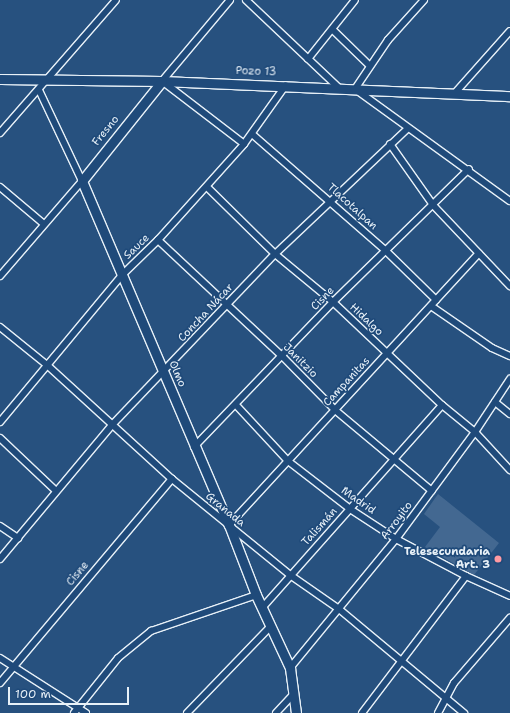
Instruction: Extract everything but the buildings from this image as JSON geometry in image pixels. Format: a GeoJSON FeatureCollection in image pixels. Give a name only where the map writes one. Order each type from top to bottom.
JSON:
{"type":"FeatureCollection","features":[{"type":"Feature","properties":{"kind":"main road","name":"Pozo 13"},"geometry":{"type":"LineString","coordinates":[[0,79],[47,81],[162,81],[286,85],[510,96]]}},
{"type":"Feature","properties":{"kind":"main road","name":"Fresno"},"geometry":{"type":"LineString","coordinates":[[82,181],[162,81]]}},
{"type":"Feature","properties":{"kind":"main road","name":"Olmo"},"geometry":{"type":"LineString","coordinates":[[82,181],[121,276],[164,372],[194,447],[229,525],[256,595],[290,668],[296,713]]}},
{"type":"Feature","properties":{"kind":"street"},"geometry":{"type":"LineString","coordinates":[[0,133],[47,81],[116,0]]}},
{"type":"Feature","properties":{"kind":"street","name":"Fresno"},"geometry":{"type":"LineString","coordinates":[[162,81],[230,0]]}},
{"type":"Feature","properties":{"kind":"street"},"geometry":{"type":"LineString","coordinates":[[246,0],[339,88]]}},
{"type":"Feature","properties":{"kind":"street"},"geometry":{"type":"LineString","coordinates":[[308,59],[333,30],[355,0]]}},
{"type":"Feature","properties":{"kind":"street"},"geometry":{"type":"LineString","coordinates":[[424,0],[388,40],[369,66],[355,89],[407,129],[469,169],[510,201]]}},
{"type":"Feature","properties":{"kind":"street"},"geometry":{"type":"LineString","coordinates":[[333,30],[369,66]]}},
{"type":"Feature","properties":{"kind":"street"},"geometry":{"type":"LineString","coordinates":[[454,94],[510,31]]}},
{"type":"Feature","properties":{"kind":"street"},"geometry":{"type":"LineString","coordinates":[[162,81],[244,144]]}},
{"type":"Feature","properties":{"kind":"street","name":"Sauce"},"geometry":{"type":"LineString","coordinates":[[0,422],[121,276],[158,240],[244,144],[286,85]]}},
{"type":"Feature","properties":{"kind":"street","name":"Olmo"},"geometry":{"type":"LineString","coordinates":[[39,90],[82,181]]}},
{"type":"Feature","properties":{"kind":"street","name":"Concha Nácar"},"geometry":{"type":"LineString","coordinates":[[0,559],[112,425],[275,254],[330,200],[407,129]]}},
{"type":"Feature","properties":{"kind":"street","name":"Tlacotalpan"},"geometry":{"type":"LineString","coordinates":[[252,134],[330,200],[386,251],[436,300]]}},
{"type":"Feature","properties":{"kind":"street"},"geometry":{"type":"LineString","coordinates":[[390,144],[433,205],[510,286]]}},
{"type":"Feature","properties":{"kind":"street","name":"Cisne"},"geometry":{"type":"LineString","coordinates":[[194,447],[236,405],[333,302],[469,169]]}},
{"type":"Feature","properties":{"kind":"street","name":"Fresno"},"geometry":{"type":"LineString","coordinates":[[0,276],[82,181]]}},
{"type":"Feature","properties":{"kind":"street"},"geometry":{"type":"LineString","coordinates":[[0,187],[44,224]]}},
{"type":"Feature","properties":{"kind":"street","name":"Hidalgo"},"geometry":{"type":"LineString","coordinates":[[207,187],[275,254],[333,302],[442,405],[475,432],[510,470]]}},
{"type":"Feature","properties":{"kind":"street","name":"Janitzio"},"geometry":{"type":"LineString","coordinates":[[158,240],[282,356],[335,410],[432,491]]}},
{"type":"Feature","properties":{"kind":"street","name":"Campanitas"},"geometry":{"type":"LineString","coordinates":[[229,525],[479,253]]}},
{"type":"Feature","properties":{"kind":"street"},"geometry":{"type":"LineString","coordinates":[[431,306],[492,348],[510,356]]}},
{"type":"Feature","properties":{"kind":"street","name":"Granada"},"geometry":{"type":"LineString","coordinates":[[0,327],[47,365],[172,479],[290,575],[339,609],[464,713]]}},
{"type":"Feature","properties":{"kind":"street","name":"Arroyito"},"geometry":{"type":"LineString","coordinates":[[290,668],[396,539],[475,432],[510,379]]}},
{"type":"Feature","properties":{"kind":"street"},"geometry":{"type":"LineString","coordinates":[[495,402],[510,414]]}},
{"type":"Feature","properties":{"kind":"street","name":"Madrid"},"geometry":{"type":"LineString","coordinates":[[236,405],[288,462],[350,509],[396,539],[466,576],[510,596]]}},
{"type":"Feature","properties":{"kind":"street","name":"Talismán"},"geometry":{"type":"LineString","coordinates":[[262,608],[442,405]]}},
{"type":"Feature","properties":{"kind":"street"},"geometry":{"type":"LineString","coordinates":[[0,438],[56,491]]}},
{"type":"Feature","properties":{"kind":"street","name":"Cisne"},"geometry":{"type":"LineString","coordinates":[[0,683],[172,479]]}},
{"type":"Feature","properties":{"kind":"street"},"geometry":{"type":"LineString","coordinates":[[0,526],[18,538]]}},
{"type":"Feature","properties":{"kind":"street"},"geometry":{"type":"LineString","coordinates":[[362,713],[400,660],[466,576]]}},
{"type":"Feature","properties":{"kind":"street"},"geometry":{"type":"LineString","coordinates":[[74,713],[118,658],[151,631],[256,595]]}},
{"type":"Feature","properties":{"kind":"street"},"geometry":{"type":"LineString","coordinates":[[438,713],[454,683],[510,618]]}},
{"type":"Feature","properties":{"kind":"street"},"geometry":{"type":"LineString","coordinates":[[187,713],[270,627]]}},
{"type":"Feature","properties":{"kind":"street"},"geometry":{"type":"LineString","coordinates":[[0,658],[79,706],[86,713]]}},
{"type":"Feature","properties":{"kind":"street"},"geometry":{"type":"LineString","coordinates":[[276,713],[294,694]]}},
{"type":"Feature","properties":{"kind":"shaded area"},"geometry":{"type":"Polygon","coordinates":[[[438,494],[499,543],[474,575],[425,547],[440,527],[424,514],[438,494]]]}},
{"type":"Feature","properties":{"kind":"place","name":"Telesecundaria Art. 3"},"geometry":{"type":"Point","coordinates":[498,559]}}]}
